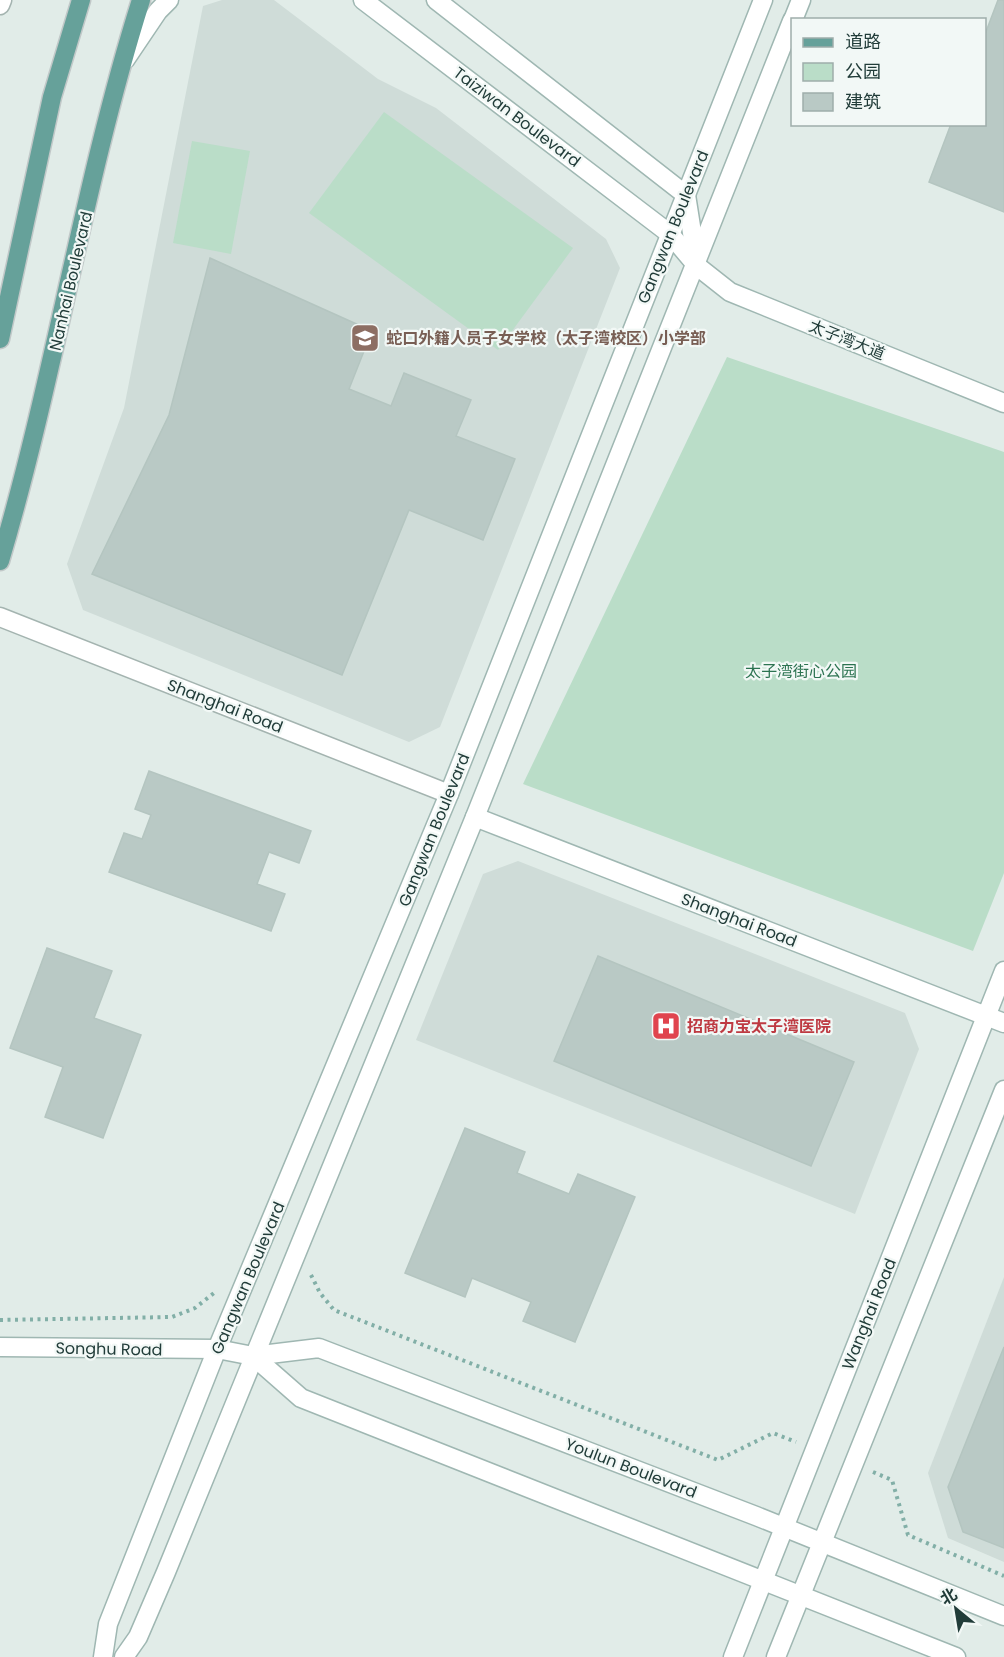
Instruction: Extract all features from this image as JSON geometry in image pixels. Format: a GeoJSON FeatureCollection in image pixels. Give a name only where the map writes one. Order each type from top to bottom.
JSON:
{"type":"FeatureCollection","features":[{"type":"Feature","properties":{"kind":"main road"},"geometry":{"type":"LineString","coordinates":[[0,5],[2,0]]}},
{"type":"Feature","properties":{"kind":"main road"},"geometry":{"type":"LineString","coordinates":[[0,339],[52,97],[81,0]]}},
{"type":"Feature","properties":{"kind":"main road","name":"Nanhai Boulevard"},"geometry":{"type":"LineString","coordinates":[[0,561],[43,404],[108,116],[141,0]]}},
{"type":"Feature","properties":{"kind":"main road"},"geometry":{"type":"LineString","coordinates":[[122,64],[158,11],[169,0]]}},
{"type":"Feature","properties":{"kind":"main road","name":"Taiziwan Boulevard"},"geometry":{"type":"LineString","coordinates":[[363,0],[670,234]]}},
{"type":"Feature","properties":{"kind":"main road"},"geometry":{"type":"LineString","coordinates":[[436,0],[686,195],[697,266]]}},
{"type":"Feature","properties":{"kind":"main road","name":"Gangwan Boulevard"},"geometry":{"type":"LineString","coordinates":[[103,1657],[108,1624],[217,1348],[449,794],[763,0]]}},
{"type":"Feature","properties":{"kind":"main road","name":"Gangwan Boulevard"},"geometry":{"type":"LineString","coordinates":[[794,18],[801,0]]}},
{"type":"Feature","properties":{"kind":"main road","name":"Gangwan Boulevard"},"geometry":{"type":"LineString","coordinates":[[124,1657],[138,1637],[161,1583],[475,817],[697,266],[791,25]]}},
{"type":"Feature","properties":{"kind":"main road","name":"太子湾大道"},"geometry":{"type":"LineString","coordinates":[[670,234],[697,266],[730,292],[1004,403]]}},
{"type":"Feature","properties":{"kind":"main road","name":"Shanghai Road"},"geometry":{"type":"LineString","coordinates":[[0,617],[449,794]]}},
{"type":"Feature","properties":{"kind":"main road","name":"Shanghai Road"},"geometry":{"type":"LineString","coordinates":[[475,817],[1004,1023]]}},
{"type":"Feature","properties":{"kind":"main road","name":"Wanghai Road"},"geometry":{"type":"LineString","coordinates":[[733,1657],[1004,971]]}},
{"type":"Feature","properties":{"kind":"main road"},"geometry":{"type":"LineString","coordinates":[[776,1657],[1004,1090]]}},
{"type":"Feature","properties":{"kind":"main road","name":"Songhu Road"},"geometry":{"type":"LineString","coordinates":[[0,1347],[217,1348]]}},
{"type":"Feature","properties":{"kind":"main road","name":"Youlun Boulevard"},"geometry":{"type":"LineString","coordinates":[[217,1348],[253,1356],[319,1348],[784,1527],[1004,1616]]}},
{"type":"Feature","properties":{"kind":"main road","name":"Youlun Boulevard"},"geometry":{"type":"LineString","coordinates":[[253,1356],[301,1398],[956,1657]]}},
{"type":"Feature","properties":{"kind":"path"},"geometry":{"type":"LineString","coordinates":[[309,1271],[320,1293],[334,1310],[718,1460],[773,1432]]}},
{"type":"Feature","properties":{"kind":"path"},"geometry":{"type":"LineString","coordinates":[[0,1320],[172,1317],[195,1308],[218,1289]]}},
{"type":"Feature","properties":{"kind":"path"},"geometry":{"type":"LineString","coordinates":[[892,1480],[908,1534],[1004,1576]]}},
{"type":"Feature","properties":{"kind":"shaded area","name":"蛇口外籍人员子女学校（太子湾校区）小学部"},"geometry":{"type":"Polygon","coordinates":[[[222,0],[274,0],[378,79],[436,108],[606,239],[620,268],[440,727],[409,742],[83,610],[67,564],[124,408],[203,6],[222,0]]]}},
{"type":"Feature","properties":{"kind":"shaded area","name":"招商力宝太子湾医院"},"geometry":{"type":"Polygon","coordinates":[[[518,861],[905,1013],[919,1049],[855,1214],[416,1040],[483,874],[518,861]]]}},
{"type":"Feature","properties":{"kind":"shaded area"},"geometry":{"type":"Polygon","coordinates":[[[1004,1277],[1004,1562],[948,1538],[928,1473],[1004,1277]]]}},
{"type":"Feature","properties":{"kind":"green space"},"geometry":{"type":"Polygon","coordinates":[[[384,112],[573,248],[498,350],[309,213],[384,112]]]}},
{"type":"Feature","properties":{"kind":"green space"},"geometry":{"type":"Polygon","coordinates":[[[192,141],[250,151],[231,254],[173,243],[192,141]]]}},
{"type":"Feature","properties":{"kind":"green space","name":"太子湾街心公园"},"geometry":{"type":"Polygon","coordinates":[[[727,357],[1004,452],[1004,873],[973,951],[523,784],[727,357]]]}},
{"type":"Feature","properties":{"kind":"building"},"geometry":{"type":"Polygon","coordinates":[[[998,0],[1004,0],[1004,212],[929,182],[950,126],[986,126],[986,32],[998,0]]]}},
{"type":"Feature","properties":{"kind":"building"},"geometry":{"type":"Polygon","coordinates":[[[210,258],[372,331],[349,389],[391,406],[404,373],[471,400],[456,436],[515,459],[483,540],[409,510],[342,675],[92,574],[169,415],[210,258]]]}},
{"type":"Feature","properties":{"kind":"building"},"geometry":{"type":"Polygon","coordinates":[[[149,771],[311,831],[299,863],[269,852],[257,884],[285,894],[271,931],[109,872],[124,833],[142,839],[151,815],[135,809],[149,771]]]}},
{"type":"Feature","properties":{"kind":"building"},"geometry":{"type":"Polygon","coordinates":[[[47,948],[112,971],[94,1018],[141,1035],[103,1138],[45,1117],[63,1067],[10,1048],[47,948]]]}},
{"type":"Feature","properties":{"kind":"building"},"geometry":{"type":"Polygon","coordinates":[[[598,956],[854,1062],[811,1166],[554,1061],[598,956]]]}},
{"type":"Feature","properties":{"kind":"building"},"geometry":{"type":"Polygon","coordinates":[[[465,1128],[525,1152],[517,1173],[569,1194],[578,1174],[635,1197],[575,1342],[523,1321],[531,1302],[472,1278],[465,1297],[405,1273],[465,1128]]]}},
{"type":"Feature","properties":{"kind":"building"},"geometry":{"type":"Polygon","coordinates":[[[1004,1347],[1004,1548],[963,1532],[948,1487],[1004,1347]]]}},
{"type":"Feature","properties":{"kind":"place","name":"蛇口外籍人员子女学校（太子湾校区）小学部"},"geometry":{"type":"Point","coordinates":[365,338]}},
{"type":"Feature","properties":{"kind":"place","name":"招商力宝太子湾医院"},"geometry":{"type":"Point","coordinates":[666,1026]}}]}
